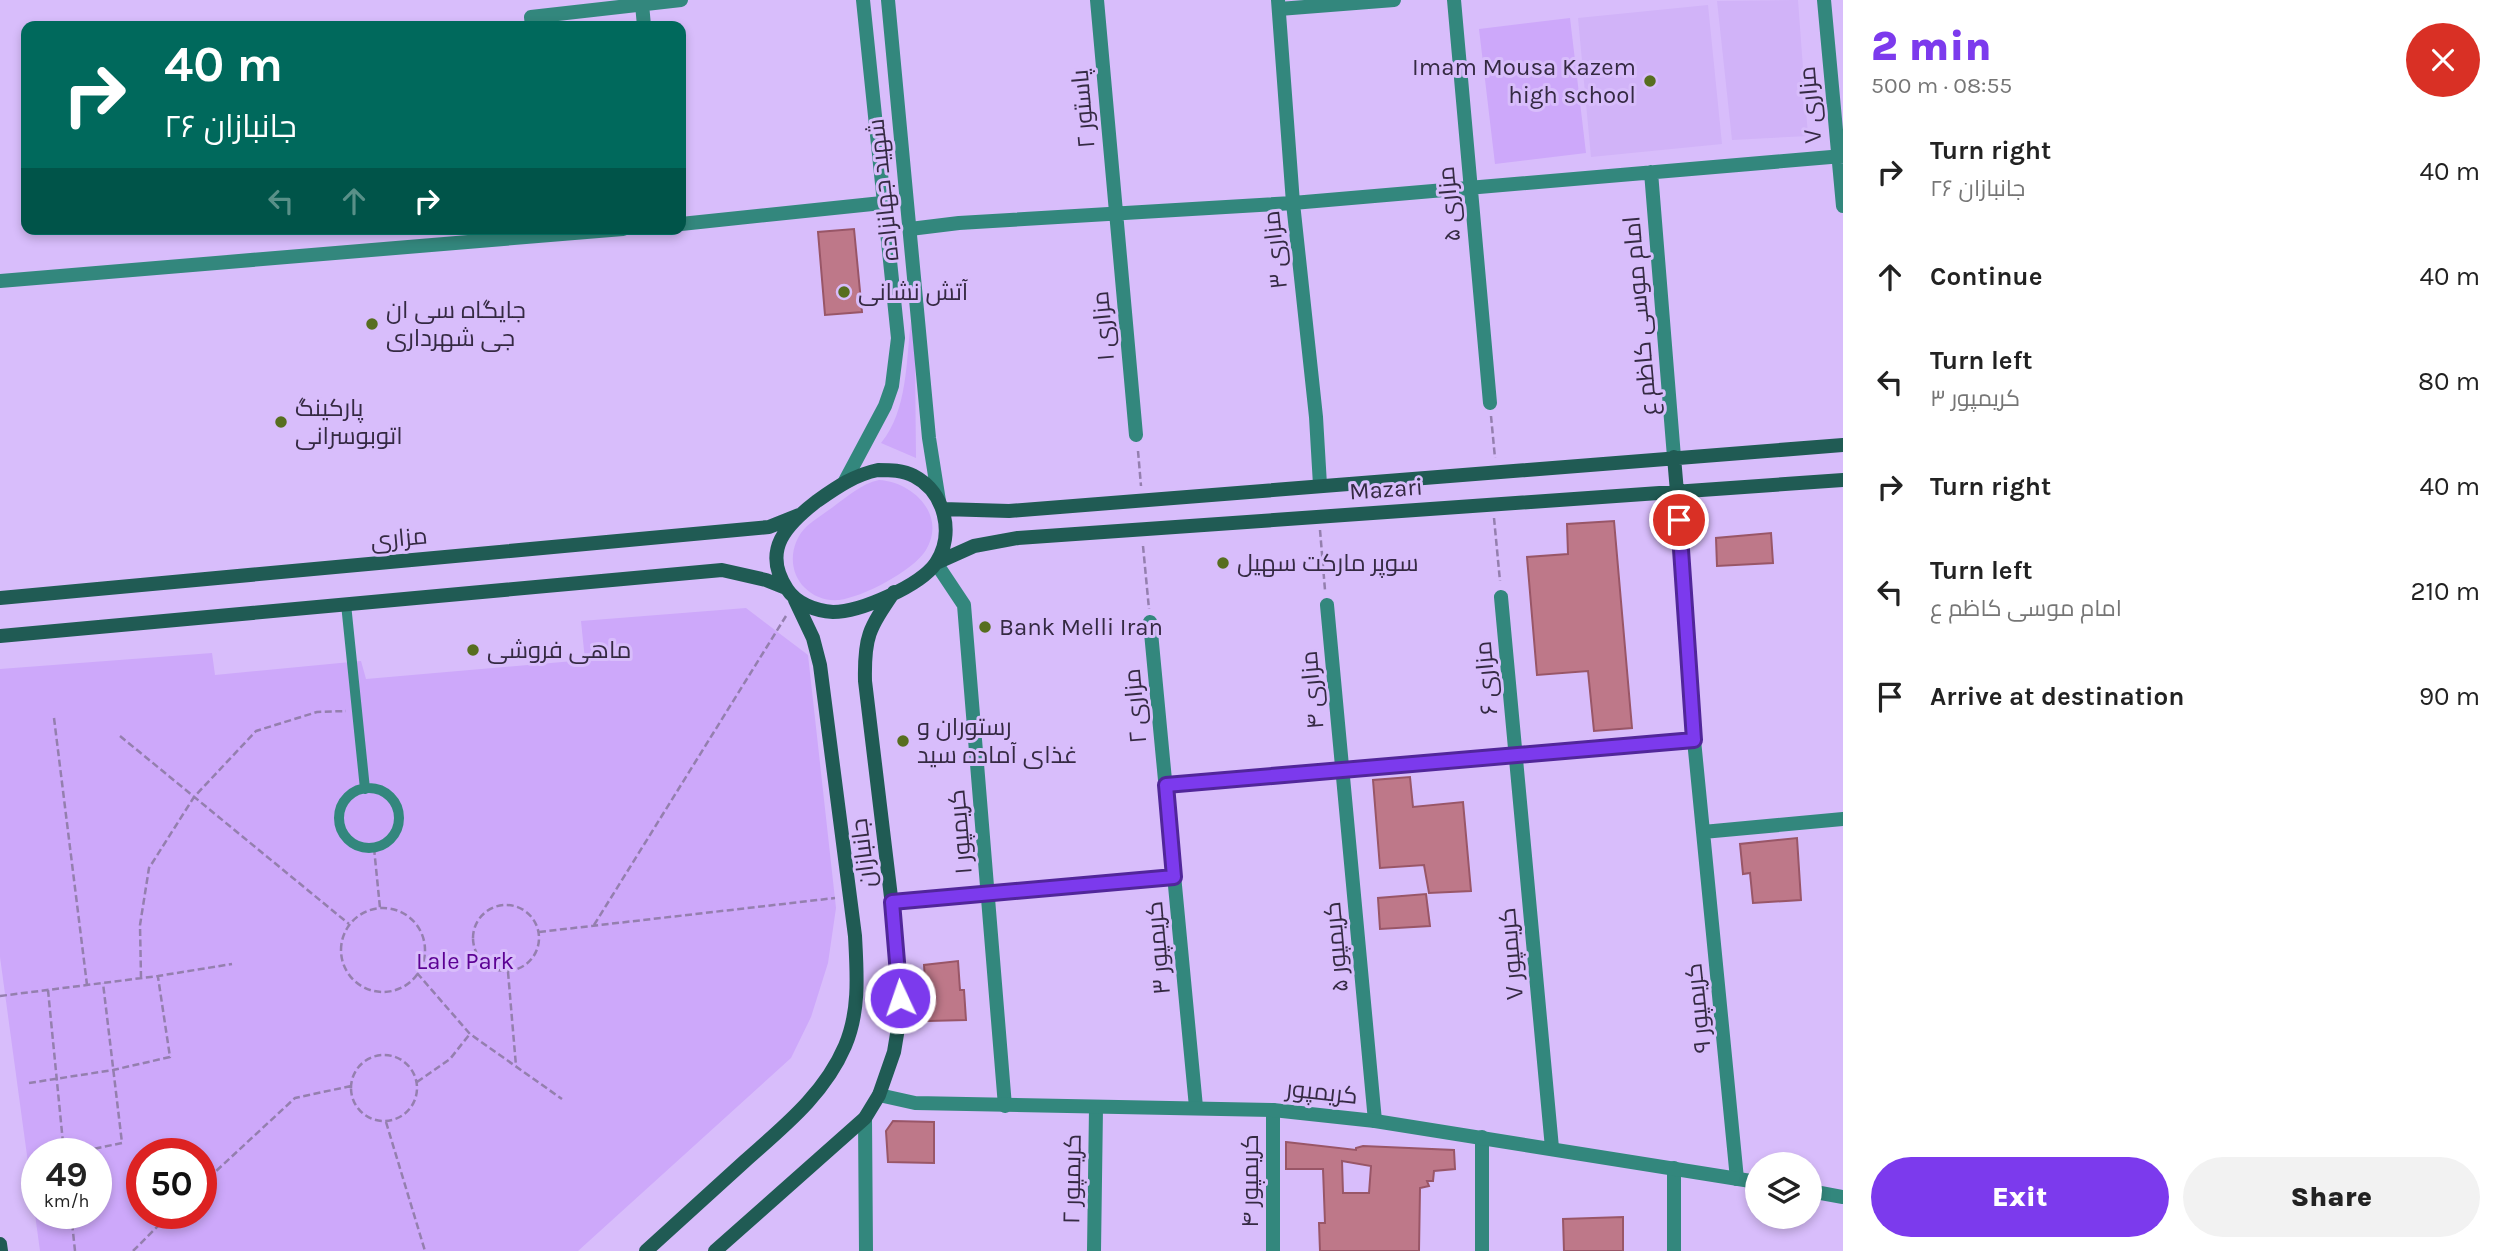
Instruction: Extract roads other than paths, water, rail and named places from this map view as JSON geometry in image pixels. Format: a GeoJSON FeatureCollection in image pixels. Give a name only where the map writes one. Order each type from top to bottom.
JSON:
{"type":"FeatureCollection","features":[{"type":"Feature","properties":{"kind":"main road","name":"Mazari"},"geometry":{"type":"LineString","coordinates":[[941,505],[1009,511],[1843,445]]}},
{"type":"Feature","properties":{"kind":"main road"},"geometry":{"type":"LineString","coordinates":[[1674,457],[1677,492]]}},
{"type":"Feature","properties":{"kind":"main road"},"geometry":{"type":"LineString","coordinates":[[0,635],[722,570],[766,580],[819,610],[834,612],[854,609],[913,584],[936,563],[945,538],[941,505],[928,486],[914,475],[897,470],[863,473],[845,481],[799,515],[784,532],[776,555],[780,576],[791,594]]}},
{"type":"Feature","properties":{"kind":"main road","name":"Mazari"},"geometry":{"type":"LineString","coordinates":[[936,563],[974,546],[997,541],[1843,480]]}},
{"type":"Feature","properties":{"kind":"main road","name":"مزاری"},"geometry":{"type":"LineString","coordinates":[[0,598],[769,527],[799,515]]}},
{"type":"Feature","properties":{"kind":"main road","name":"جانبازان"},"geometry":{"type":"LineString","coordinates":[[715,1251],[865,1118],[879,1095],[894,1052],[900,1016],[892,902],[865,681],[864,652],[870,627],[894,592]]}},
{"type":"Feature","properties":{"kind":"main road","name":"جانبازان"},"geometry":{"type":"LineString","coordinates":[[646,1251],[803,1108],[830,1075],[846,1044],[855,1009],[857,971],[820,665],[813,638],[791,594]]}},
{"type":"Feature","properties":{"kind":"main road"},"geometry":{"type":"LineString","coordinates":[[0,1244],[1,1251]]}},
{"type":"Feature","properties":{"kind":"street"},"geometry":{"type":"LineString","coordinates":[[531,21],[531,17],[681,0]]}},
{"type":"Feature","properties":{"kind":"street","name":"شهید جهانزاده"},"geometry":{"type":"LineString","coordinates":[[845,481],[885,406],[896,366],[898,338],[863,0]]}},
{"type":"Feature","properties":{"kind":"street","name":"شهید جهانزاده"},"geometry":{"type":"LineString","coordinates":[[888,0],[929,438],[941,505]]}},
{"type":"Feature","properties":{"kind":"street","name":"پاستور ۲"},"geometry":{"type":"LineString","coordinates":[[1097,0],[1115,213]]}},
{"type":"Feature","properties":{"kind":"street"},"geometry":{"type":"LineString","coordinates":[[1278,4],[1394,0]]}},
{"type":"Feature","properties":{"kind":"street","name":"مزاری ۵"},"geometry":{"type":"LineString","coordinates":[[1454,0],[1490,403]]}},
{"type":"Feature","properties":{"kind":"street","name":"مزاری ۷"},"geometry":{"type":"LineString","coordinates":[[1824,0],[1843,206]]}},
{"type":"Feature","properties":{"kind":"street"},"geometry":{"type":"LineString","coordinates":[[645,21],[650,2]]}},
{"type":"Feature","properties":{"kind":"street","name":"مزاری ۳"},"geometry":{"type":"LineString","coordinates":[[1278,4],[1293,203],[1316,417],[1320,485]]}},
{"type":"Feature","properties":{"kind":"street"},"geometry":{"type":"LineString","coordinates":[[886,232],[959,223],[1293,203],[1840,157]]}},
{"type":"Feature","properties":{"kind":"street","name":"امام موسی کاظم ع"},"geometry":{"type":"LineString","coordinates":[[1651,172],[1674,457]]}},
{"type":"Feature","properties":{"kind":"street"},"geometry":{"type":"LineString","coordinates":[[686,223],[882,203]]}},
{"type":"Feature","properties":{"kind":"street","name":"مزاری ۱"},"geometry":{"type":"LineString","coordinates":[[1115,213],[1136,435]]}},
{"type":"Feature","properties":{"kind":"street"},"geometry":{"type":"LineString","coordinates":[[0,281],[523,235]]}},
{"type":"Feature","properties":{"kind":"street"},"geometry":{"type":"LineString","coordinates":[[1677,492],[1703,832],[1843,818]]}},
{"type":"Feature","properties":{"kind":"street","name":"کریمپور ۱"},"geometry":{"type":"LineString","coordinates":[[936,563],[964,605],[1005,1106]]}},
{"type":"Feature","properties":{"kind":"street","name":"مزاری ۶"},"geometry":{"type":"LineString","coordinates":[[1501,597],[1516,755]]}},
{"type":"Feature","properties":{"kind":"street","name":"مزاری ۴"},"geometry":{"type":"LineString","coordinates":[[1327,606],[1342,770]]}},
{"type":"Feature","properties":{"kind":"street","name":"مزاری ۲"},"geometry":{"type":"LineString","coordinates":[[1150,622],[1166,785]]}},
{"type":"Feature","properties":{"kind":"street"},"geometry":{"type":"LineString","coordinates":[[1166,785],[1694,740]]}},
{"type":"Feature","properties":{"kind":"street","name":"کریمپور ۷"},"geometry":{"type":"LineString","coordinates":[[1516,755],[1552,1149]]}},
{"type":"Feature","properties":{"kind":"street","name":"کریمپور ۵"},"geometry":{"type":"LineString","coordinates":[[1342,770],[1375,1121]]}},
{"type":"Feature","properties":{"kind":"street","name":"کریمپور ۳"},"geometry":{"type":"LineString","coordinates":[[1166,785],[1196,1107]]}},
{"type":"Feature","properties":{"kind":"street","name":"کریمپور ۹"},"geometry":{"type":"LineString","coordinates":[[1703,832],[1737,1179]]}},
{"type":"Feature","properties":{"kind":"street"},"geometry":{"type":"LineString","coordinates":[[892,902],[1174,877]]}},
{"type":"Feature","properties":{"kind":"street","name":"کریمپور"},"geometry":{"type":"LineString","coordinates":[[879,1095],[915,1103],[1273,1110],[1375,1121],[1745,1180]]}},
{"type":"Feature","properties":{"kind":"street","name":"کریمپور ۲"},"geometry":{"type":"LineString","coordinates":[[1094,1251],[1096,1108]]}},
{"type":"Feature","properties":{"kind":"street","name":"کریمپور ۴"},"geometry":{"type":"LineString","coordinates":[[1273,1110],[1273,1251]]}},
{"type":"Feature","properties":{"kind":"street"},"geometry":{"type":"LineString","coordinates":[[865,1118],[866,1251]]}},
{"type":"Feature","properties":{"kind":"street"},"geometry":{"type":"LineString","coordinates":[[1482,1137],[1482,1251]]}},
{"type":"Feature","properties":{"kind":"street"},"geometry":{"type":"LineString","coordinates":[[1674,1168],[1674,1251]]}},
{"type":"Feature","properties":{"kind":"street"},"geometry":{"type":"LineString","coordinates":[[1822,1193],[1843,1197]]}},
{"type":"Feature","properties":{"kind":"lane"},"geometry":{"type":"LineString","coordinates":[[346,604],[365,789]]}},
{"type":"Feature","properties":{"kind":"lane"},"geometry":{"type":"LineString","coordinates":[[374,788],[392,798],[399,818],[392,838],[374,848],[353,845],[340,828],[340,807],[353,791],[365,789],[374,788]]}},
{"type":"Feature","properties":{"kind":"place","name":"Imam Mousa Kazem high school"},"geometry":{"type":"Point","coordinates":[1650,81]}},
{"type":"Feature","properties":{"kind":"place","name":"آتش نشانی"},"geometry":{"type":"Point","coordinates":[844,292]}},
{"type":"Feature","properties":{"kind":"place","name":"جایگاه سی ان جی شهرداری"},"geometry":{"type":"Point","coordinates":[372,324]}},
{"type":"Feature","properties":{"kind":"place","name":"پارکینگ اتوبوسرانی"},"geometry":{"type":"Point","coordinates":[281,422]}},
{"type":"Feature","properties":{"kind":"place","name":"سوپر مارکت سهیل"},"geometry":{"type":"Point","coordinates":[1223,563]}},
{"type":"Feature","properties":{"kind":"place","name":"Bank Melli Iran"},"geometry":{"type":"Point","coordinates":[985,627]}},
{"type":"Feature","properties":{"kind":"place","name":"ماهی فروشی"},"geometry":{"type":"Point","coordinates":[473,650]}},
{"type":"Feature","properties":{"kind":"place","name":"رستوران و غذای آماده سید"},"geometry":{"type":"Point","coordinates":[903,741]}},
{"type":"Feature","properties":{"kind":"park label","name":"Lale Park"},"geometry":{"type":"Point","coordinates":[465,961]}}]}
